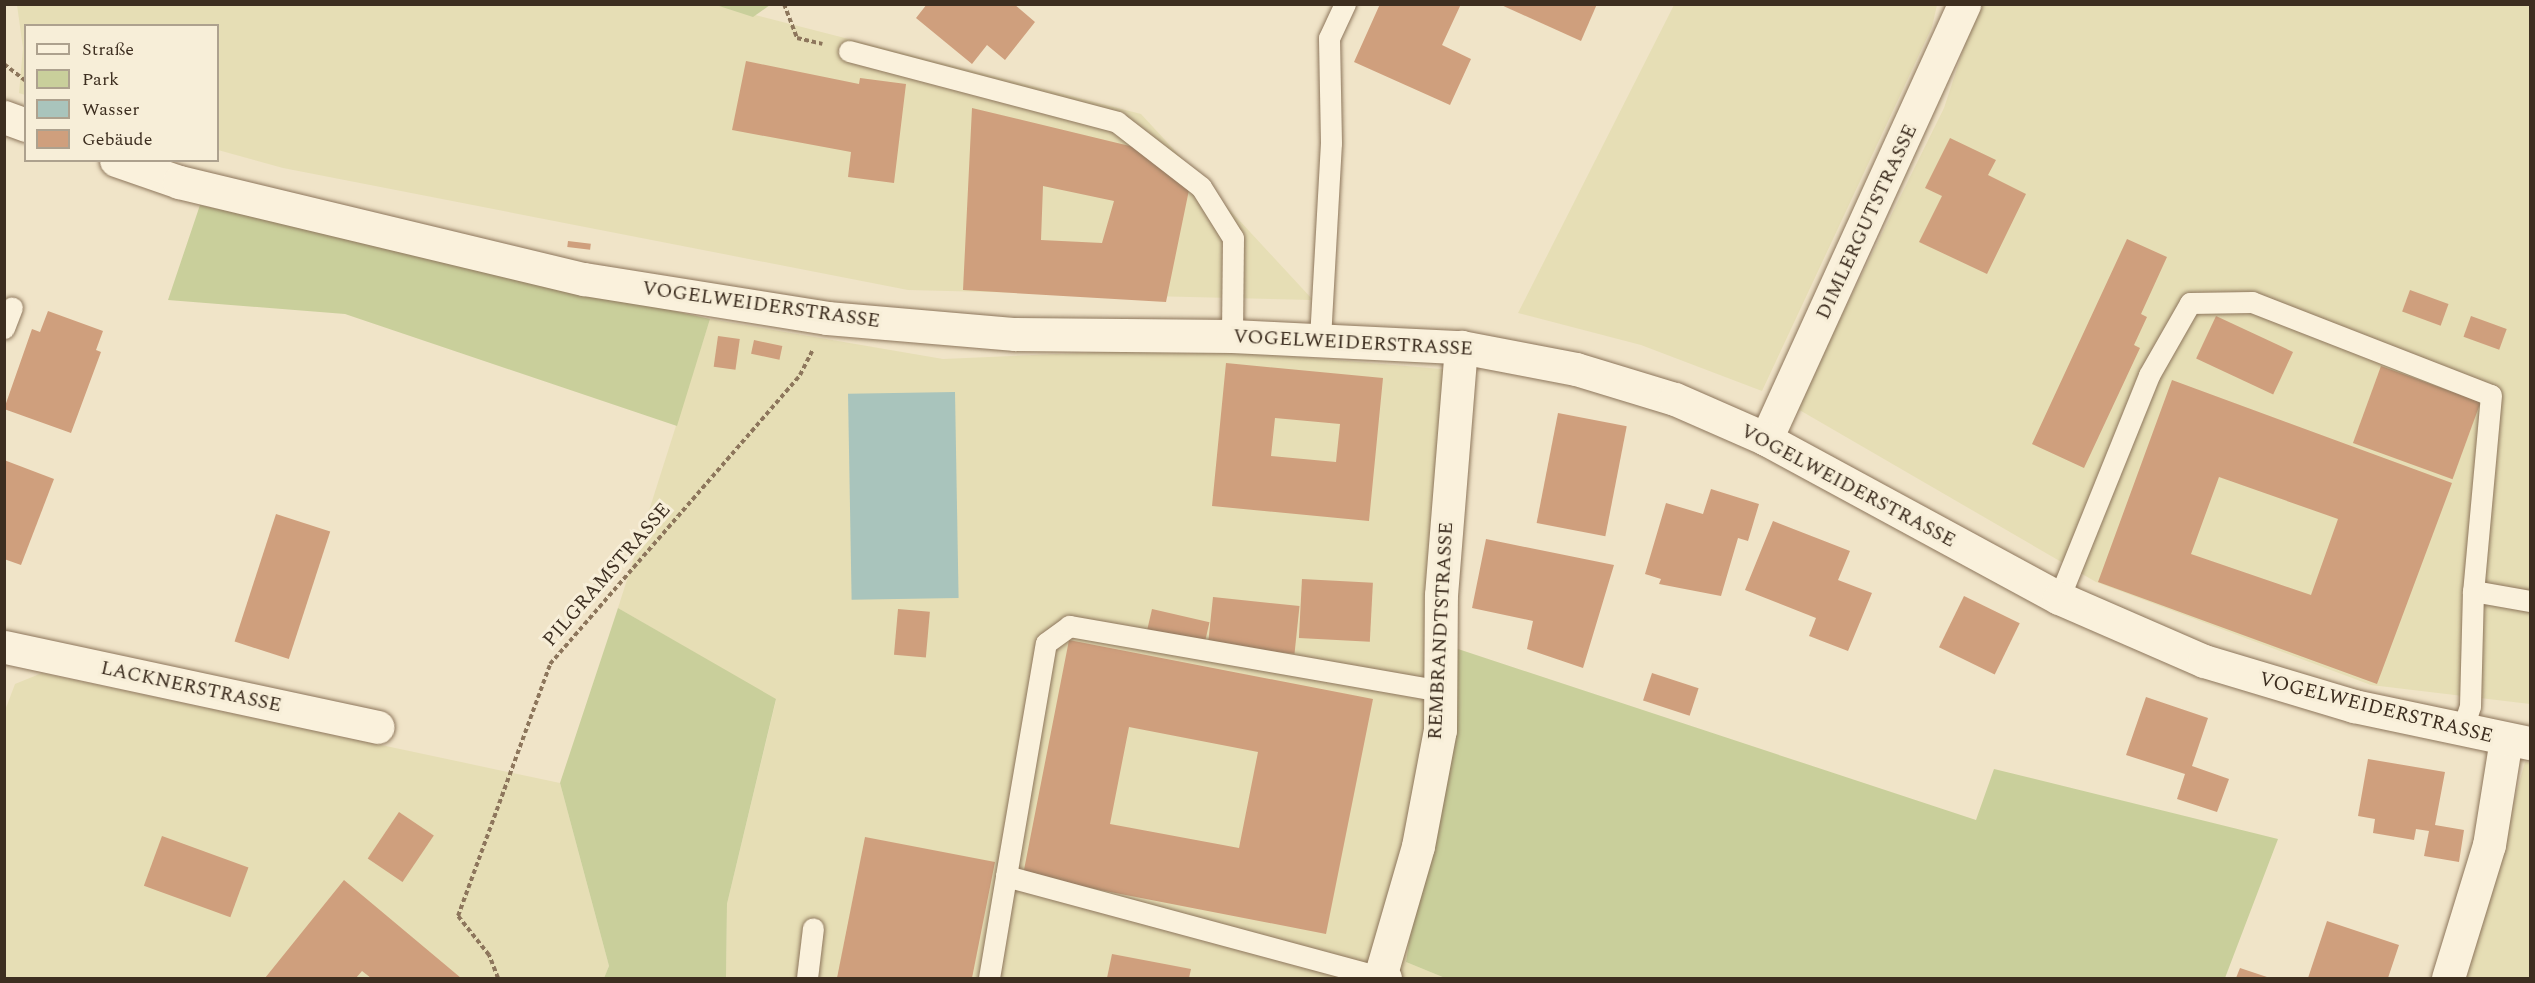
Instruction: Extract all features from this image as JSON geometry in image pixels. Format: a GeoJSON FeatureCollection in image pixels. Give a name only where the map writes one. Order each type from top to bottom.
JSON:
{"type":"FeatureCollection","features":[{"type":"Feature","properties":{"kind":"main road","name":"DIMLERGUTSTRASSE"},"geometry":{"type":"LineString","coordinates":[[1766,439],[1964,4]]}},
{"type":"Feature","properties":{"kind":"main road"},"geometry":{"type":"LineString","coordinates":[[4,117],[24,124]]}},
{"type":"Feature","properties":{"kind":"main road","name":"VOGELWEIDERSTRASSE"},"geometry":{"type":"LineString","coordinates":[[122,162],[179,182],[584,279],[827,318],[1016,334],[1232,336],[1461,347],[1576,369],[1675,399],[1766,439],[2059,598],[2133,633],[2277,686],[2518,741]]}},
{"type":"Feature","properties":{"kind":"main road","name":"REMBRANDTSTRASSE"},"geometry":{"type":"LineString","coordinates":[[1383,977],[1418,846],[1440,730],[1441,595],[1461,347]]}},
{"type":"Feature","properties":{"kind":"main road","name":"LACKNERSTRASSE"},"geometry":{"type":"LineString","coordinates":[[5,647],[378,727]]}},
{"type":"Feature","properties":{"kind":"main road"},"geometry":{"type":"LineString","coordinates":[[2448,978],[2518,741]]}},
{"type":"Feature","properties":{"kind":"lane"},"geometry":{"type":"LineString","coordinates":[[1320,339],[1331,143],[1329,38],[1345,4]]}},
{"type":"Feature","properties":{"kind":"lane"},"geometry":{"type":"LineString","coordinates":[[849,51],[1116,122],[1201,188],[1233,238],[1232,336]]}},
{"type":"Feature","properties":{"kind":"lane"},"geometry":{"type":"LineString","coordinates":[[2059,598],[2149,375],[2190,303],[2252,302],[2491,395],[2473,591],[2470,706],[2463,730]]}},
{"type":"Feature","properties":{"kind":"lane"},"geometry":{"type":"LineString","coordinates":[[4,328],[12,307]]}},
{"type":"Feature","properties":{"kind":"lane"},"geometry":{"type":"LineString","coordinates":[[2473,591],[2530,601]]}},
{"type":"Feature","properties":{"kind":"lane"},"geometry":{"type":"LineString","coordinates":[[989,978],[1046,643],[1069,626],[1440,691]]}},
{"type":"Feature","properties":{"kind":"lane"},"geometry":{"type":"LineString","coordinates":[[1006,876],[1383,977]]}},
{"type":"Feature","properties":{"kind":"lane"},"geometry":{"type":"LineString","coordinates":[[807,978],[813,928]]}},
{"type":"Feature","properties":{"kind":"path"},"geometry":{"type":"LineString","coordinates":[[783,4],[796,38],[849,51]]}},
{"type":"Feature","properties":{"kind":"path"},"geometry":{"type":"LineString","coordinates":[[4,64],[24,79]]}},
{"type":"Feature","properties":{"kind":"path","name":"PILGRAMSTRASSE"},"geometry":{"type":"LineString","coordinates":[[498,978],[489,955],[458,916],[550,664],[800,375],[827,318]]}},
{"type":"Feature","properties":{"kind":"shaded area"},"geometry":{"type":"Polygon","coordinates":[[[17,5],[716,5],[1141,114],[1313,300],[908,290],[283,168],[219,150],[219,24],[24,24],[24,95],[19,93],[23,48],[17,5]]]}},
{"type":"Feature","properties":{"kind":"shaded area"},"geometry":{"type":"Polygon","coordinates":[[[1674,5],[1937,5],[1932,27],[1762,391],[1641,345],[1518,313],[1674,5]]]}},
{"type":"Feature","properties":{"kind":"shaded area"},"geometry":{"type":"Polygon","coordinates":[[[1978,5],[2530,5],[2530,704],[2371,685],[2096,582],[1796,408],[1944,108],[1978,5]]]}},
{"type":"Feature","properties":{"kind":"shaded area"},"geometry":{"type":"Polygon","coordinates":[[[710,319],[943,359],[1195,348],[1465,371],[1452,647],[1406,962],[1445,978],[726,978],[727,904],[776,700],[618,608],[710,319]]]}},
{"type":"Feature","properties":{"kind":"shaded area"},"geometry":{"type":"Polygon","coordinates":[[[42,673],[560,783],[609,966],[604,978],[5,978],[4,713],[15,684],[42,673]]]}},
{"type":"Feature","properties":{"kind":"shaded area"},"geometry":{"type":"Polygon","coordinates":[[[2525,762],[2530,763],[2530,978],[2464,978],[2525,762]]]}},
{"type":"Feature","properties":{"kind":"green space"},"geometry":{"type":"Polygon","coordinates":[[[770,4],[753,17],[716,5],[770,4]]]}},
{"type":"Feature","properties":{"kind":"green space"},"geometry":{"type":"Polygon","coordinates":[[[200,205],[710,319],[677,426],[345,314],[168,300],[200,205]]]}},
{"type":"Feature","properties":{"kind":"green space"},"geometry":{"type":"Polygon","coordinates":[[[618,608],[776,699],[727,904],[726,978],[604,978],[609,966],[560,783],[618,608]]]}},
{"type":"Feature","properties":{"kind":"green space"},"geometry":{"type":"Polygon","coordinates":[[[1452,647],[1976,820],[1994,769],[2278,839],[2225,978],[1445,978],[1406,962],[1452,647]]]}},
{"type":"Feature","properties":{"kind":"water"},"geometry":{"type":"Polygon","coordinates":[[[955,392],[959,598],[852,600],[848,394],[955,392]]]}},
{"type":"Feature","properties":{"kind":"building"},"geometry":{"type":"Polygon","coordinates":[[[927,4],[1014,4],[1035,22],[1005,60],[987,45],[972,64],[916,18],[927,4]]]}},
{"type":"Feature","properties":{"kind":"building"},"geometry":{"type":"Polygon","coordinates":[[[1380,4],[1461,4],[1442,45],[1471,59],[1450,105],[1354,62],[1380,4]]]}},
{"type":"Feature","properties":{"kind":"building"},"geometry":{"type":"Polygon","coordinates":[[[1499,4],[1597,4],[1581,41],[1499,4]]]}},
{"type":"Feature","properties":{"kind":"building"},"geometry":{"type":"Polygon","coordinates":[[[746,61],[859,84],[860,78],[906,84],[894,183],[848,177],[851,152],[732,130],[746,61]]]}},
{"type":"Feature","properties":{"kind":"building"},"geometry":{"type":"Polygon","coordinates":[[[972,108],[1138,148],[1190,185],[1166,302],[963,290],[972,108]],[[1043,186],[1041,240],[1102,243],[1114,201],[1043,186]]]}},
{"type":"Feature","properties":{"kind":"building"},"geometry":{"type":"Polygon","coordinates":[[[1950,138],[1996,160],[1988,175],[2026,194],[1987,274],[1919,242],[1942,196],[1925,188],[1950,138]]]}},
{"type":"Feature","properties":{"kind":"building"},"geometry":{"type":"Polygon","coordinates":[[[2127,239],[2167,257],[2141,314],[2147,317],[2134,345],[2140,348],[2084,468],[2032,444],[2127,239]]]}},
{"type":"Feature","properties":{"kind":"building"},"geometry":{"type":"Polygon","coordinates":[[[568,241],[591,244],[590,250],[567,247],[568,241]]]}},
{"type":"Feature","properties":{"kind":"building"},"geometry":{"type":"Polygon","coordinates":[[[2410,290],[2449,304],[2441,326],[2402,312],[2410,290]]]}},
{"type":"Feature","properties":{"kind":"building"},"geometry":{"type":"Polygon","coordinates":[[[48,311],[103,331],[96,350],[101,352],[71,433],[4,409],[32,329],[40,332],[48,311]]]}},
{"type":"Feature","properties":{"kind":"building"},"geometry":{"type":"Polygon","coordinates":[[[2216,316],[2293,352],[2273,395],[2196,359],[2216,316]]]}},
{"type":"Feature","properties":{"kind":"building"},"geometry":{"type":"Polygon","coordinates":[[[2471,316],[2507,329],[2499,350],[2463,337],[2471,316]]]}},
{"type":"Feature","properties":{"kind":"building"},"geometry":{"type":"Polygon","coordinates":[[[718,336],[740,339],[735,370],[714,367],[718,336]]]}},
{"type":"Feature","properties":{"kind":"building"},"geometry":{"type":"Polygon","coordinates":[[[754,340],[782,346],[779,360],[751,354],[754,340]]]}},
{"type":"Feature","properties":{"kind":"building"},"geometry":{"type":"Polygon","coordinates":[[[1226,363],[1383,378],[1369,521],[1212,506],[1226,363]],[[1275,418],[1271,456],[1336,462],[1340,424],[1275,418]]]}},
{"type":"Feature","properties":{"kind":"building"},"geometry":{"type":"Polygon","coordinates":[[[2381,366],[2481,402],[2453,479],[2353,443],[2381,366]]]}},
{"type":"Feature","properties":{"kind":"building"},"geometry":{"type":"Polygon","coordinates":[[[2172,380],[2452,483],[2377,684],[2098,582],[2172,380]],[[2219,477],[2191,554],[2311,595],[2338,519],[2219,477]]]}},
{"type":"Feature","properties":{"kind":"building"},"geometry":{"type":"Polygon","coordinates":[[[1558,413],[1627,426],[1605,536],[1537,523],[1558,413]]]}},
{"type":"Feature","properties":{"kind":"building"},"geometry":{"type":"Polygon","coordinates":[[[4,460],[54,479],[21,565],[4,559],[4,460]]]}},
{"type":"Feature","properties":{"kind":"building"},"geometry":{"type":"Polygon","coordinates":[[[1711,489],[1759,504],[1748,541],[1738,538],[1721,596],[1659,584],[1661,579],[1645,574],[1666,503],[1703,514],[1711,489]]]}},
{"type":"Feature","properties":{"kind":"building"},"geometry":{"type":"Polygon","coordinates":[[[276,514],[330,532],[289,659],[235,641],[276,514]]]}},
{"type":"Feature","properties":{"kind":"building"},"geometry":{"type":"Polygon","coordinates":[[[1773,521],[1850,551],[1838,580],[1872,593],[1848,651],[1809,636],[1816,618],[1745,590],[1773,521]]]}},
{"type":"Feature","properties":{"kind":"building"},"geometry":{"type":"Polygon","coordinates":[[[1486,539],[1614,565],[1583,668],[1527,649],[1533,621],[1472,608],[1486,539]]]}},
{"type":"Feature","properties":{"kind":"building"},"geometry":{"type":"Polygon","coordinates":[[[1302,579],[1373,583],[1370,642],[1299,638],[1302,579]]]}},
{"type":"Feature","properties":{"kind":"building"},"geometry":{"type":"Polygon","coordinates":[[[1964,596],[2020,623],[1995,674],[1939,647],[1964,596]]]}},
{"type":"Feature","properties":{"kind":"building"},"geometry":{"type":"Polygon","coordinates":[[[1213,597],[1300,606],[1295,654],[1208,645],[1213,597]]]}},
{"type":"Feature","properties":{"kind":"building"},"geometry":{"type":"Polygon","coordinates":[[[898,609],[930,612],[926,658],[894,655],[898,609]]]}},
{"type":"Feature","properties":{"kind":"building"},"geometry":{"type":"Polygon","coordinates":[[[1152,609],[1209,622],[1205,644],[1147,630],[1152,609]]]}},
{"type":"Feature","properties":{"kind":"building"},"geometry":{"type":"Polygon","coordinates":[[[1069,640],[1373,699],[1326,934],[1023,875],[1069,640]],[[1129,727],[1110,824],[1239,848],[1258,752],[1129,727]]]}},
{"type":"Feature","properties":{"kind":"building"},"geometry":{"type":"Polygon","coordinates":[[[1652,673],[1699,688],[1690,716],[1643,701],[1652,673]]]}},
{"type":"Feature","properties":{"kind":"building"},"geometry":{"type":"Polygon","coordinates":[[[2146,697],[2208,718],[2192,766],[2229,779],[2217,812],[2177,799],[2185,774],[2126,755],[2146,697]]]}},
{"type":"Feature","properties":{"kind":"building"},"geometry":{"type":"Polygon","coordinates":[[[2368,759],[2445,772],[2435,825],[2464,830],[2459,862],[2424,856],[2429,831],[2416,829],[2414,840],[2373,833],[2375,819],[2358,816],[2368,759]]]}},
{"type":"Feature","properties":{"kind":"building"},"geometry":{"type":"Polygon","coordinates":[[[399,812],[434,835],[403,882],[368,858],[399,812]]]}},
{"type":"Feature","properties":{"kind":"building"},"geometry":{"type":"Polygon","coordinates":[[[162,836],[248,867],[230,917],[144,886],[162,836]]]}},
{"type":"Feature","properties":{"kind":"building"},"geometry":{"type":"Polygon","coordinates":[[[865,837],[995,862],[972,978],[837,978],[865,837]]]}},
{"type":"Feature","properties":{"kind":"building"},"geometry":{"type":"Polygon","coordinates":[[[344,880],[461,978],[371,978],[362,971],[356,978],[265,978],[344,880]]]}},
{"type":"Feature","properties":{"kind":"building"},"geometry":{"type":"Polygon","coordinates":[[[2327,921],[2399,945],[2388,978],[2308,978],[2327,921]]]}},
{"type":"Feature","properties":{"kind":"building"},"geometry":{"type":"Polygon","coordinates":[[[1112,954],[1191,969],[1189,978],[1107,978],[1112,954]]]}},
{"type":"Feature","properties":{"kind":"building"},"geometry":{"type":"Polygon","coordinates":[[[2240,968],[2270,978],[2236,978],[2240,968]]]}}]}
